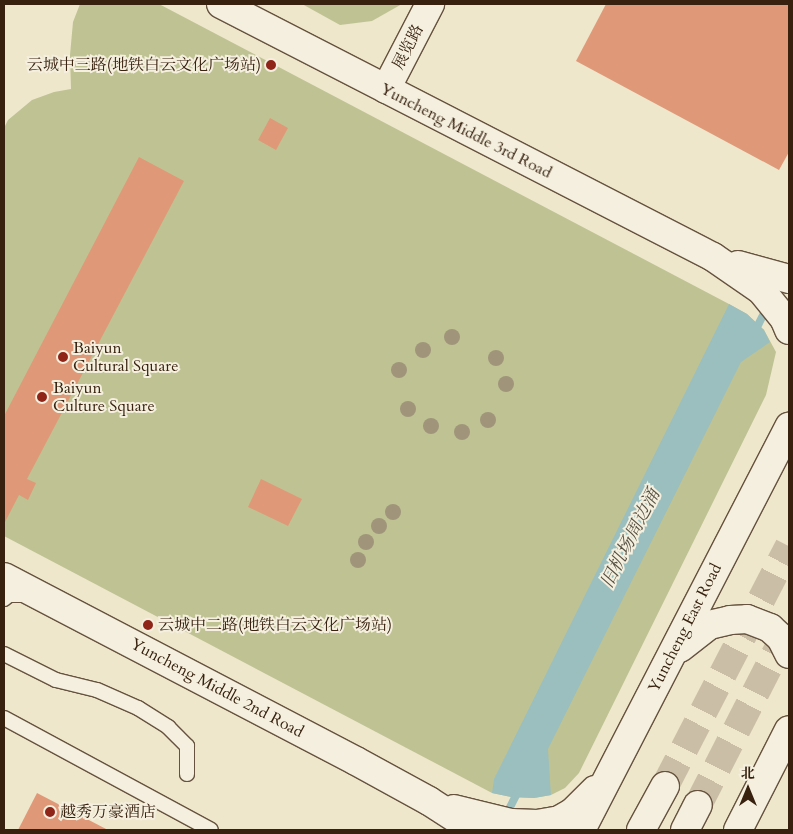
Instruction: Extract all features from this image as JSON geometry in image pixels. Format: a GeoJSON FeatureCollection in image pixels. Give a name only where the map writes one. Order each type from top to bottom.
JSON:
{"type":"FeatureCollection","features":[{"type":"Feature","properties":{"kind":"street","name":"Yuncheng Middle 3rd Road"},"geometry":{"type":"LineString","coordinates":[[221,4],[713,257]]}},
{"type":"Feature","properties":{"kind":"street","name":"展览路"},"geometry":{"type":"LineString","coordinates":[[386,90],[430,4]]}},
{"type":"Feature","properties":{"kind":"street"},"geometry":{"type":"LineString","coordinates":[[713,257],[789,279]]}},
{"type":"Feature","properties":{"kind":"street"},"geometry":{"type":"LineString","coordinates":[[713,257],[761,290],[784,318],[789,330]]}},
{"type":"Feature","properties":{"kind":"street","name":"Yuncheng East Road"},"geometry":{"type":"LineString","coordinates":[[570,825],[573,812],[611,774],[789,427]]}},
{"type":"Feature","properties":{"kind":"street","name":"Yuncheng Middle 2nd Road"},"geometry":{"type":"LineString","coordinates":[[4,577],[429,800]]}},
{"type":"Feature","properties":{"kind":"street"},"geometry":{"type":"LineString","coordinates":[[671,657],[709,625],[730,620],[747,619],[770,628],[781,638],[789,654]]}},
{"type":"Feature","properties":{"kind":"street"},"geometry":{"type":"LineString","coordinates":[[738,830],[789,730]]}},
{"type":"Feature","properties":{"kind":"street"},"geometry":{"type":"LineString","coordinates":[[642,830],[665,786]]}},
{"type":"Feature","properties":{"kind":"street"},"geometry":{"type":"LineString","coordinates":[[429,800],[511,823],[570,825]]}},
{"type":"Feature","properties":{"kind":"street"},"geometry":{"type":"LineString","coordinates":[[429,800],[474,830]]}},
{"type":"Feature","properties":{"kind":"street"},"geometry":{"type":"LineString","coordinates":[[685,830],[698,805]]}},
{"type":"Feature","properties":{"kind":"lane"},"geometry":{"type":"LineString","coordinates":[[4,599],[9,595],[37,594]]}},
{"type":"Feature","properties":{"kind":"lane"},"geometry":{"type":"LineString","coordinates":[[4,654],[56,680],[106,694],[138,708],[168,727],[187,746],[187,774]]}},
{"type":"Feature","properties":{"kind":"lane"},"geometry":{"type":"LineString","coordinates":[[4,718],[211,830]]}},
{"type":"Feature","properties":{"kind":"green space","name":"Baiyun Culture Square"},"geometry":{"type":"Polygon","coordinates":[[[80,4],[159,4],[729,304],[747,314],[764,330],[776,352],[766,395],[579,773],[565,788],[551,795],[534,798],[511,797],[492,793],[4,536],[4,128],[8,120],[32,100],[54,92],[71,89],[70,55],[73,22],[80,4]]]}},
{"type":"Feature","properties":{"kind":"green space"},"geometry":{"type":"Polygon","coordinates":[[[302,4],[402,4],[372,21],[340,25],[302,4]]]}},
{"type":"Feature","properties":{"kind":"water"},"geometry":{"type":"Polygon","coordinates":[[[729,304],[747,314],[764,330],[770,342],[741,362],[548,749],[551,795],[534,798],[511,797],[492,793],[494,779],[729,304]]]}},
{"type":"Feature","properties":{"kind":"building"},"geometry":{"type":"Polygon","coordinates":[[[606,4],[789,4],[789,152],[779,170],[576,61],[606,4]]]}},
{"type":"Feature","properties":{"kind":"building"},"geometry":{"type":"Polygon","coordinates":[[[270,118],[288,128],[276,150],[258,140],[270,118]]]}},
{"type":"Feature","properties":{"kind":"building","name":"Baiyun Cultural Square"},"geometry":{"type":"Polygon","coordinates":[[[139,157],[184,181],[27,479],[36,483],[28,500],[19,495],[4,524],[4,416],[139,157]]]}},
{"type":"Feature","properties":{"kind":"building"},"geometry":{"type":"Polygon","coordinates":[[[261,479],[302,499],[288,526],[248,507],[261,479]]]}},
{"type":"Feature","properties":{"kind":"building","name":"越秀万豪酒店"},"geometry":{"type":"Polygon","coordinates":[[[37,793],[108,830],[18,830],[37,793]]]}},
{"type":"Feature","properties":{"kind":"waterway","name":"旧机场周边涌"},"geometry":{"type":"LineString","coordinates":[[754,333],[767,307]]}},
{"type":"Feature","properties":{"kind":"waterway","name":"旧机场周边涌"},"geometry":{"type":"LineString","coordinates":[[505,817],[519,790]]}},
{"type":"Feature","properties":{"kind":"tunnel"},"geometry":{"type":"LineString","coordinates":[[665,786],[789,546]]}},
{"type":"Feature","properties":{"kind":"tunnel"},"geometry":{"type":"LineString","coordinates":[[698,805],[789,627]]}},
{"type":"Feature","properties":{"kind":"place","name":"云城中三路(地铁白云文化广场站)"},"geometry":{"type":"Point","coordinates":[271,65]}},
{"type":"Feature","properties":{"kind":"place","name":"Baiyun Cultural Square"},"geometry":{"type":"Point","coordinates":[63,357]}},
{"type":"Feature","properties":{"kind":"place","name":"Baiyun Culture Square"},"geometry":{"type":"Point","coordinates":[42,397]}},
{"type":"Feature","properties":{"kind":"place","name":"云城中二路(地铁白云文化广场站)"},"geometry":{"type":"Point","coordinates":[148,625]}},
{"type":"Feature","properties":{"kind":"place","name":"越秀万豪酒店"},"geometry":{"type":"Point","coordinates":[50,812]}}]}
